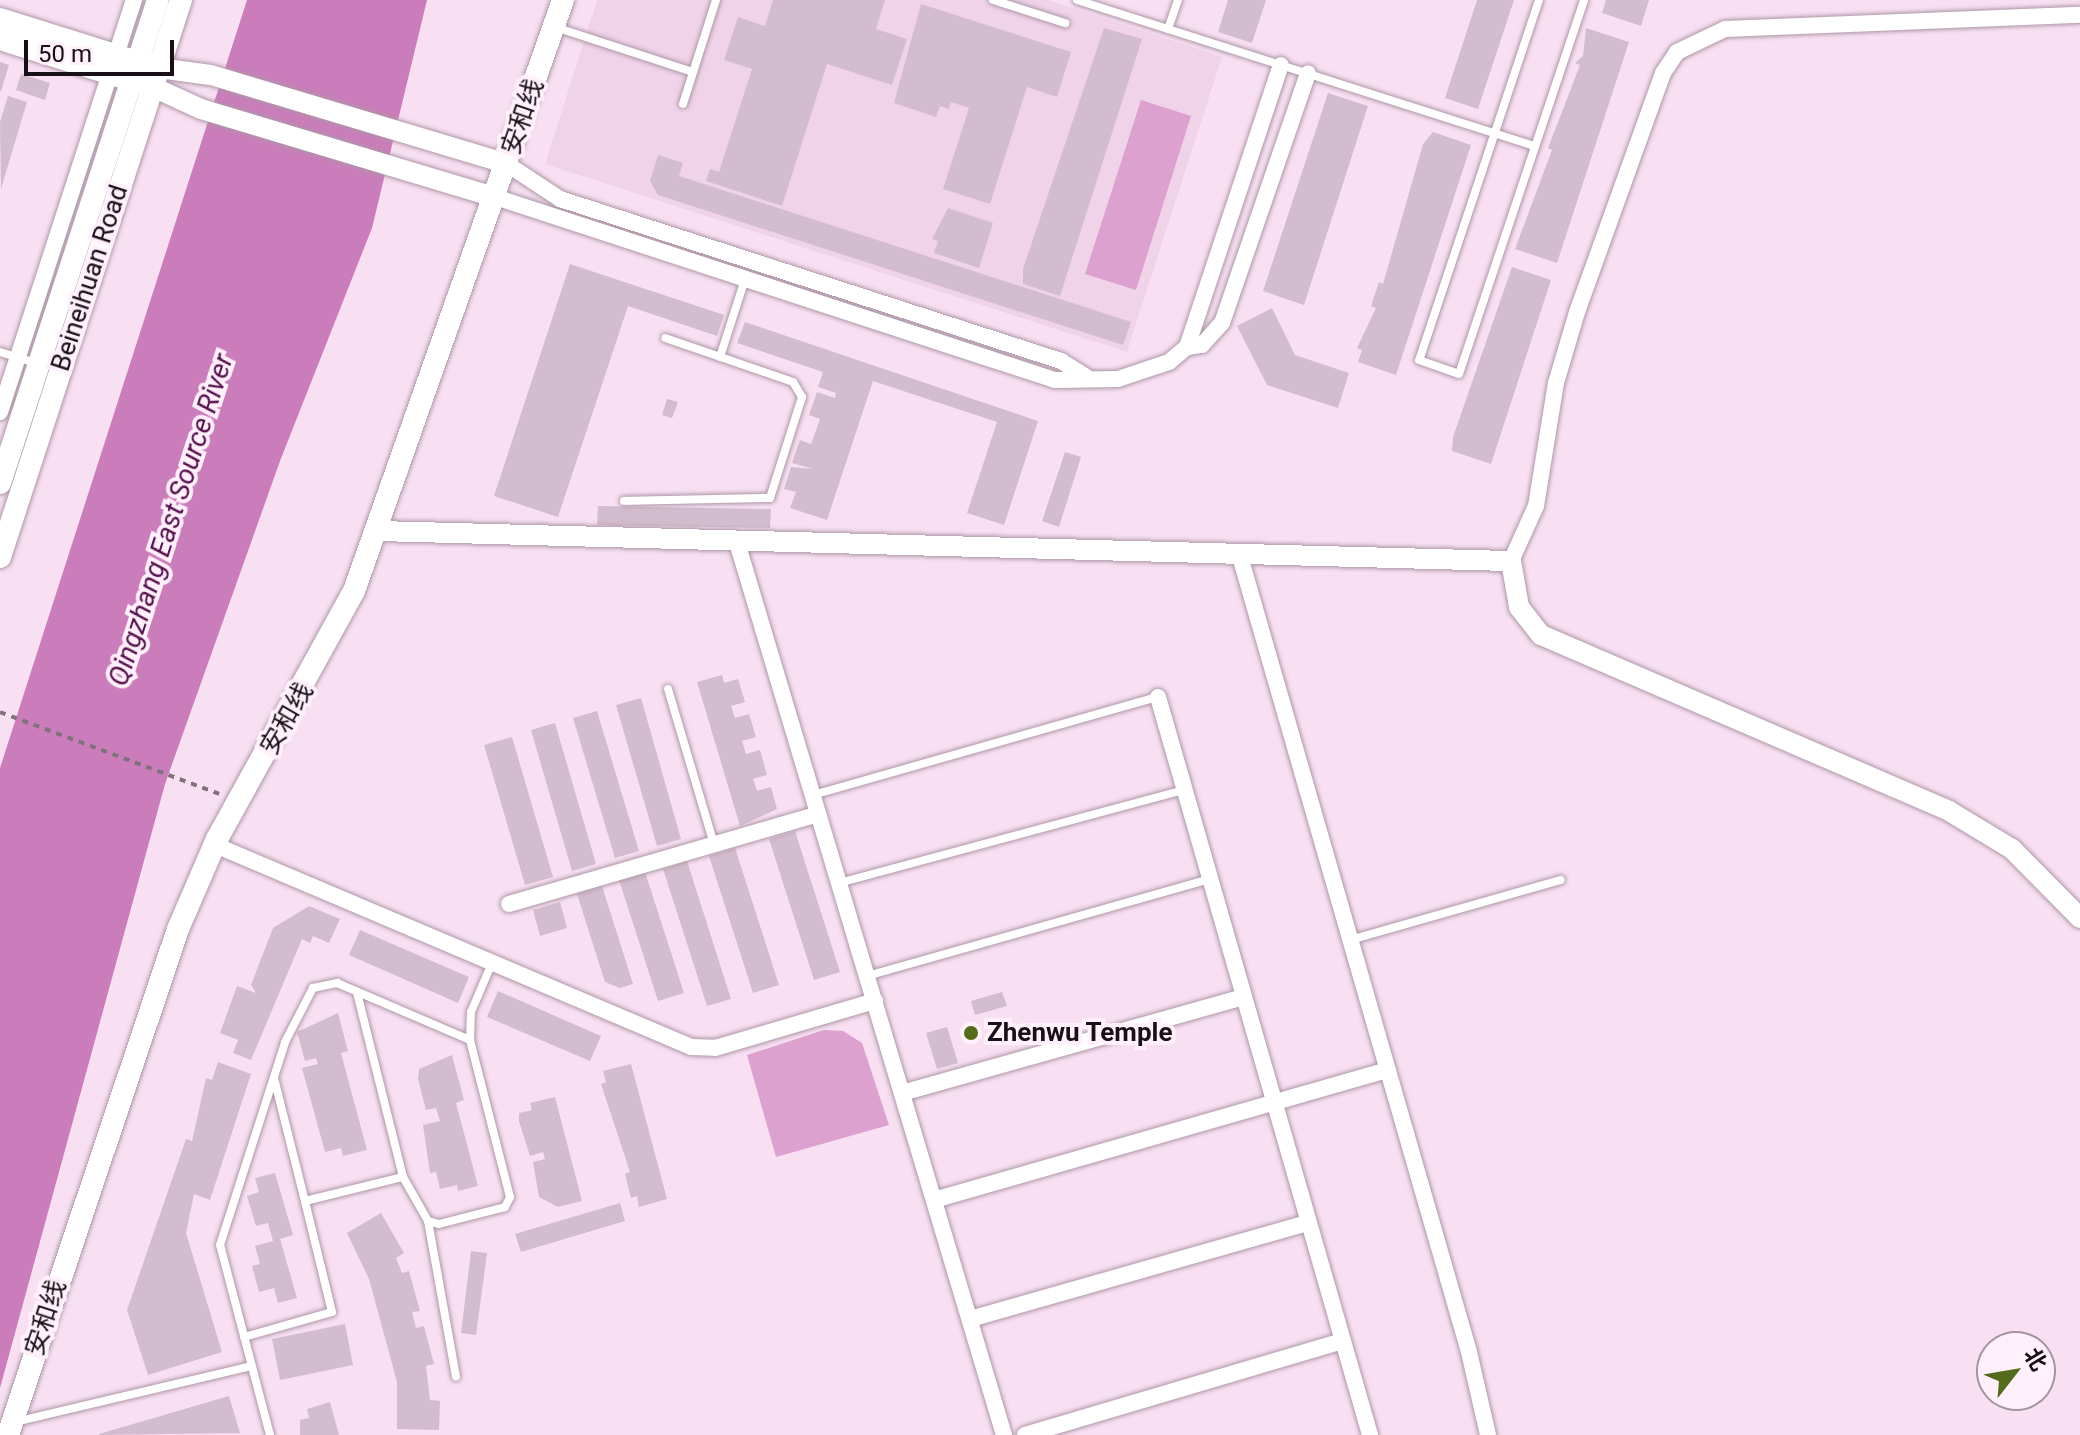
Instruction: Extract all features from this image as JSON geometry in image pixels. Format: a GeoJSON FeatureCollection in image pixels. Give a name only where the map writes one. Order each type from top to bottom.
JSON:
{"type":"FeatureCollection","features":[{"type":"Feature","properties":{"kind":"main road","name":"Beineihuan Road"},"geometry":{"type":"LineString","coordinates":[[0,483],[28,360],[158,0]]}},
{"type":"Feature","properties":{"kind":"main road","name":"Beineihuan Road"},"geometry":{"type":"LineString","coordinates":[[0,557],[134,71],[181,0]]}},
{"type":"Feature","properties":{"kind":"main road","name":"安和线"},"geometry":{"type":"LineString","coordinates":[[10,1429],[147,1016],[215,845],[329,644],[378,531],[563,0]]}},
{"type":"Feature","properties":{"kind":"main road"},"geometry":{"type":"LineString","coordinates":[[0,19],[134,71]]}},
{"type":"Feature","properties":{"kind":"main road"},"geometry":{"type":"LineString","coordinates":[[0,39],[134,71]]}},
{"type":"Feature","properties":{"kind":"street"},"geometry":{"type":"LineString","coordinates":[[134,0],[134,71]]}},
{"type":"Feature","properties":{"kind":"street"},"geometry":{"type":"LineString","coordinates":[[2080,15],[1725,29],[1677,52],[1663,73],[1577,312],[1556,383],[1536,506],[1511,561],[1519,607],[1541,635],[1949,811],[2012,849],[2080,918]]}},
{"type":"Feature","properties":{"kind":"street"},"geometry":{"type":"LineString","coordinates":[[1187,347],[1281,65]]}},
{"type":"Feature","properties":{"kind":"street"},"geometry":{"type":"LineString","coordinates":[[134,71],[211,75],[507,164],[560,199],[1061,361],[1090,379]]}},
{"type":"Feature","properties":{"kind":"street"},"geometry":{"type":"LineString","coordinates":[[134,71],[201,109],[495,197],[1055,380],[1144,373],[1187,347],[1202,345],[1222,323],[1308,73]]}},
{"type":"Feature","properties":{"kind":"street"},"geometry":{"type":"LineString","coordinates":[[0,412],[28,360]]}},
{"type":"Feature","properties":{"kind":"street"},"geometry":{"type":"LineString","coordinates":[[378,531],[1511,561]]}},
{"type":"Feature","properties":{"kind":"street"},"geometry":{"type":"LineString","coordinates":[[736,539],[1004,1435]]}},
{"type":"Feature","properties":{"kind":"street"},"geometry":{"type":"LineString","coordinates":[[1239,553],[1388,1070],[1488,1435]]}},
{"type":"Feature","properties":{"kind":"street"},"geometry":{"type":"LineString","coordinates":[[1158,697],[1241,998],[1370,1435]]}},
{"type":"Feature","properties":{"kind":"street"},"geometry":{"type":"LineString","coordinates":[[509,904],[818,814]]}},
{"type":"Feature","properties":{"kind":"street"},"geometry":{"type":"LineString","coordinates":[[215,845],[691,1047],[715,1048],[875,1001]]}},
{"type":"Feature","properties":{"kind":"street"},"geometry":{"type":"LineString","coordinates":[[902,1093],[1241,998]]}},
{"type":"Feature","properties":{"kind":"street"},"geometry":{"type":"LineString","coordinates":[[934,1200],[1388,1070]]}},
{"type":"Feature","properties":{"kind":"street"},"geometry":{"type":"LineString","coordinates":[[970,1319],[1306,1223]]}},
{"type":"Feature","properties":{"kind":"street"},"geometry":{"type":"LineString","coordinates":[[1025,1435],[1342,1341]]}},
{"type":"Feature","properties":{"kind":"lane"},"geometry":{"type":"LineString","coordinates":[[683,104],[716,0]]}},
{"type":"Feature","properties":{"kind":"lane"},"geometry":{"type":"LineString","coordinates":[[993,0],[1065,23]]}},
{"type":"Feature","properties":{"kind":"lane"},"geometry":{"type":"LineString","coordinates":[[1077,0],[1535,146]]}},
{"type":"Feature","properties":{"kind":"lane"},"geometry":{"type":"LineString","coordinates":[[1168,29],[1178,0]]}},
{"type":"Feature","properties":{"kind":"lane"},"geometry":{"type":"LineString","coordinates":[[1539,0],[1419,360],[1459,374],[1584,0]]}},
{"type":"Feature","properties":{"kind":"lane"},"geometry":{"type":"LineString","coordinates":[[554,27],[693,72]]}},
{"type":"Feature","properties":{"kind":"lane"},"geometry":{"type":"LineString","coordinates":[[720,357],[745,279]]}},
{"type":"Feature","properties":{"kind":"lane"},"geometry":{"type":"LineString","coordinates":[[624,501],[770,498],[800,388],[665,338]]}},
{"type":"Feature","properties":{"kind":"lane"},"geometry":{"type":"LineString","coordinates":[[0,352],[28,360]]}},
{"type":"Feature","properties":{"kind":"lane"},"geometry":{"type":"LineString","coordinates":[[668,689],[714,844]]}},
{"type":"Feature","properties":{"kind":"lane"},"geometry":{"type":"LineString","coordinates":[[813,795],[1158,697]]}},
{"type":"Feature","properties":{"kind":"lane"},"geometry":{"type":"LineString","coordinates":[[839,883],[1184,790]]}},
{"type":"Feature","properties":{"kind":"lane"},"geometry":{"type":"LineString","coordinates":[[867,976],[1209,879]]}},
{"type":"Feature","properties":{"kind":"lane"},"geometry":{"type":"LineString","coordinates":[[1350,940],[1561,880]]}},
{"type":"Feature","properties":{"kind":"lane"},"geometry":{"type":"LineString","coordinates":[[428,1221],[439,1224],[505,1207],[510,1197],[470,1040],[471,1012],[492,963]]}},
{"type":"Feature","properties":{"kind":"lane"},"geometry":{"type":"LineString","coordinates":[[270,1435],[220,1245],[221,1229],[273,1077],[313,988],[337,983],[470,1040]]}},
{"type":"Feature","properties":{"kind":"lane"},"geometry":{"type":"LineString","coordinates":[[357,992],[403,1177],[428,1221],[456,1376]]}},
{"type":"Feature","properties":{"kind":"lane"},"geometry":{"type":"LineString","coordinates":[[244,1337],[332,1312],[273,1077]]}},
{"type":"Feature","properties":{"kind":"lane"},"geometry":{"type":"LineString","coordinates":[[305,1201],[403,1177]]}},
{"type":"Feature","properties":{"kind":"lane"},"geometry":{"type":"LineString","coordinates":[[10,1429],[251,1366]]}},
{"type":"Feature","properties":{"kind":"path"},"geometry":{"type":"LineString","coordinates":[[0,712],[239,801]]}},
{"type":"Feature","properties":{"kind":"shaded area"},"geometry":{"type":"Polygon","coordinates":[[[597,0],[1048,0],[1222,57],[1127,352],[545,164],[597,0]]]}},
{"type":"Feature","properties":{"kind":"shaded area"},"geometry":{"type":"Polygon","coordinates":[[[1141,100],[1191,116],[1136,290],[1085,274],[1141,100]]]}},
{"type":"Feature","properties":{"kind":"shaded area"},"geometry":{"type":"Polygon","coordinates":[[[824,1030],[843,1031],[862,1043],[889,1125],[776,1157],[747,1055],[824,1030]]]}},
{"type":"Feature","properties":{"kind":"water","name":"Qingzhang East Source River"},"geometry":{"type":"Polygon","coordinates":[[[247,0],[427,0],[372,228],[280,461],[165,784],[0,1388],[0,768],[247,0]]]}},
{"type":"Feature","properties":{"kind":"building"},"geometry":{"type":"Polygon","coordinates":[[[773,0],[885,0],[876,29],[907,39],[892,85],[827,64],[782,206],[706,181],[710,169],[719,172],[752,69],[724,60],[738,17],[765,26],[773,0]]]}},
{"type":"Feature","properties":{"kind":"building"},"geometry":{"type":"Polygon","coordinates":[[[1228,0],[1266,0],[1252,43],[1218,32],[1228,0]]]}},
{"type":"Feature","properties":{"kind":"building"},"geometry":{"type":"Polygon","coordinates":[[[1477,0],[1514,0],[1478,109],[1445,98],[1477,0]]]}},
{"type":"Feature","properties":{"kind":"building"},"geometry":{"type":"Polygon","coordinates":[[[1606,0],[1649,0],[1641,26],[1602,13],[1606,0]]]}},
{"type":"Feature","properties":{"kind":"building"},"geometry":{"type":"Polygon","coordinates":[[[921,4],[1071,52],[1057,97],[1027,87],[990,204],[943,189],[969,108],[951,102],[949,109],[940,106],[936,117],[894,103],[921,4]]]}},
{"type":"Feature","properties":{"kind":"building"},"geometry":{"type":"Polygon","coordinates":[[[1104,28],[1142,39],[1060,296],[1023,284],[1023,269],[1104,28]]]}},
{"type":"Feature","properties":{"kind":"building"},"geometry":{"type":"Polygon","coordinates":[[[1586,28],[1629,42],[1557,263],[1515,249],[1552,150],[1548,148],[1580,65],[1575,63],[1583,56],[1586,28]]]}},
{"type":"Feature","properties":{"kind":"building"},"geometry":{"type":"Polygon","coordinates":[[[0,62],[9,65],[1,91],[0,91],[0,62]]]}},
{"type":"Feature","properties":{"kind":"building"},"geometry":{"type":"Polygon","coordinates":[[[21,74],[50,83],[45,100],[16,90],[21,74]]]}},
{"type":"Feature","properties":{"kind":"building"},"geometry":{"type":"Polygon","coordinates":[[[1328,93],[1368,106],[1304,305],[1263,291],[1328,93]]]}},
{"type":"Feature","properties":{"kind":"building"},"geometry":{"type":"Polygon","coordinates":[[[8,96],[27,102],[1,189],[0,122],[8,96]]]}},
{"type":"Feature","properties":{"kind":"building"},"geometry":{"type":"Polygon","coordinates":[[[1433,132],[1471,145],[1396,375],[1358,362],[1362,350],[1357,348],[1376,308],[1371,306],[1379,282],[1383,284],[1423,144],[1433,132]]]}},
{"type":"Feature","properties":{"kind":"building"},"geometry":{"type":"Polygon","coordinates":[[[658,155],[683,163],[679,176],[1131,322],[1123,345],[658,195],[650,181],[658,155]]]}},
{"type":"Feature","properties":{"kind":"building"},"geometry":{"type":"Polygon","coordinates":[[[948,208],[993,223],[979,268],[934,253],[938,241],[932,239],[948,208]]]}},
{"type":"Feature","properties":{"kind":"building"},"geometry":{"type":"Polygon","coordinates":[[[570,264],[724,315],[717,336],[628,306],[558,517],[494,496],[570,264]]]}},
{"type":"Feature","properties":{"kind":"building"},"geometry":{"type":"Polygon","coordinates":[[[1512,267],[1551,280],[1491,464],[1452,451],[1453,437],[1512,267]]]}},
{"type":"Feature","properties":{"kind":"building"},"geometry":{"type":"Polygon","coordinates":[[[1272,308],[1295,355],[1349,373],[1338,408],[1267,385],[1237,326],[1272,308]]]}},
{"type":"Feature","properties":{"kind":"building"},"geometry":{"type":"Polygon","coordinates":[[[745,322],[1038,421],[1004,525],[967,513],[997,422],[873,381],[827,520],[790,508],[796,492],[784,489],[791,467],[813,469],[792,463],[800,440],[811,444],[820,419],[809,415],[817,392],[835,398],[836,393],[818,387],[823,372],[737,343],[745,322]]]}},
{"type":"Feature","properties":{"kind":"building"},"geometry":{"type":"Polygon","coordinates":[[[667,399],[678,402],[672,418],[662,415],[667,399]]]}},
{"type":"Feature","properties":{"kind":"building"},"geometry":{"type":"Polygon","coordinates":[[[1065,452],[1081,457],[1059,527],[1042,521],[1065,452]]]}},
{"type":"Feature","properties":{"kind":"building"},"geometry":{"type":"Polygon","coordinates":[[[598,506],[771,509],[770,528],[597,525],[598,506]]]}},
{"type":"Feature","properties":{"kind":"building"},"geometry":{"type":"Polygon","coordinates":[[[722,675],[724,683],[738,679],[745,702],[731,706],[735,718],[749,714],[756,737],[742,741],[746,754],[760,750],[767,775],[753,779],[757,791],[771,787],[777,809],[740,826],[697,682],[722,675]]]}},
{"type":"Feature","properties":{"kind":"building"},"geometry":{"type":"Polygon","coordinates":[[[641,698],[681,839],[657,846],[616,705],[641,698]]]}},
{"type":"Feature","properties":{"kind":"building"},"geometry":{"type":"Polygon","coordinates":[[[597,711],[639,851],[615,858],[573,718],[597,711]]]}},
{"type":"Feature","properties":{"kind":"building"},"geometry":{"type":"Polygon","coordinates":[[[555,723],[596,864],[572,871],[531,730],[555,723]]]}},
{"type":"Feature","properties":{"kind":"building"},"geometry":{"type":"Polygon","coordinates":[[[512,737],[553,877],[525,885],[484,745],[512,737]]]}},
{"type":"Feature","properties":{"kind":"building"},"geometry":{"type":"Polygon","coordinates":[[[795,831],[840,972],[814,980],[769,839],[795,831]]]}},
{"type":"Feature","properties":{"kind":"building"},"geometry":{"type":"Polygon","coordinates":[[[735,848],[779,985],[753,993],[709,856],[735,848]]]}},
{"type":"Feature","properties":{"kind":"building"},"geometry":{"type":"Polygon","coordinates":[[[687,861],[731,999],[707,1006],[663,869],[687,861]]]}},
{"type":"Feature","properties":{"kind":"building"},"geometry":{"type":"Polygon","coordinates":[[[645,872],[684,993],[658,1001],[619,880],[645,872]]]}},
{"type":"Feature","properties":{"kind":"building"},"geometry":{"type":"Polygon","coordinates":[[[602,886],[633,984],[620,988],[605,982],[577,894],[602,886]]]}},
{"type":"Feature","properties":{"kind":"building"},"geometry":{"type":"Polygon","coordinates":[[[560,902],[567,928],[540,936],[533,910],[560,902]]]}},
{"type":"Feature","properties":{"kind":"building"},"geometry":{"type":"Polygon","coordinates":[[[309,906],[340,919],[329,943],[313,936],[310,943],[302,939],[251,1060],[233,1053],[238,1040],[220,1033],[237,986],[256,993],[251,985],[273,928],[309,906]]]}},
{"type":"Feature","properties":{"kind":"building"},"geometry":{"type":"Polygon","coordinates":[[[360,930],[469,977],[458,1003],[349,955],[360,930]]]}},
{"type":"Feature","properties":{"kind":"building"},"geometry":{"type":"Polygon","coordinates":[[[498,991],[601,1036],[590,1061],[487,1017],[498,991]]]}},
{"type":"Feature","properties":{"kind":"building"},"geometry":{"type":"Polygon","coordinates":[[[1002,992],[1007,1006],[975,1015],[971,1001],[1002,992]]]}},
{"type":"Feature","properties":{"kind":"building"},"geometry":{"type":"Polygon","coordinates":[[[338,1013],[348,1051],[341,1053],[367,1150],[343,1156],[341,1148],[325,1152],[302,1068],[318,1064],[316,1058],[305,1061],[297,1032],[338,1013]]]}},
{"type":"Feature","properties":{"kind":"building"},"geometry":{"type":"Polygon","coordinates":[[[947,1027],[958,1063],[937,1069],[926,1033],[947,1027]]]}},
{"type":"Feature","properties":{"kind":"building"},"geometry":{"type":"Polygon","coordinates":[[[452,1055],[464,1100],[456,1103],[478,1186],[458,1191],[457,1185],[440,1189],[436,1172],[430,1173],[423,1125],[440,1121],[436,1108],[426,1110],[418,1079],[419,1069],[452,1055]]]}},
{"type":"Feature","properties":{"kind":"building"},"geometry":{"type":"Polygon","coordinates":[[[218,1062],[251,1074],[210,1200],[194,1194],[186,1233],[222,1352],[148,1375],[127,1310],[186,1139],[192,1141],[206,1078],[212,1080],[218,1062]]]}},
{"type":"Feature","properties":{"kind":"building"},"geometry":{"type":"Polygon","coordinates":[[[631,1064],[667,1199],[639,1207],[637,1196],[631,1198],[625,1174],[630,1172],[601,1084],[606,1082],[603,1071],[631,1064]]]}},
{"type":"Feature","properties":{"kind":"building"},"geometry":{"type":"Polygon","coordinates":[[[555,1097],[582,1201],[558,1207],[539,1197],[533,1162],[545,1159],[543,1152],[530,1156],[519,1121],[519,1113],[532,1110],[530,1103],[555,1097]]]}},
{"type":"Feature","properties":{"kind":"building"},"geometry":{"type":"Polygon","coordinates":[[[275,1173],[293,1235],[280,1239],[297,1298],[278,1303],[274,1288],[259,1292],[252,1266],[260,1264],[255,1246],[273,1241],[268,1223],[256,1226],[247,1196],[259,1192],[255,1178],[275,1173]]]}},
{"type":"Feature","properties":{"kind":"building"},"geometry":{"type":"Polygon","coordinates":[[[620,1203],[625,1221],[521,1252],[515,1234],[620,1203]]]}},
{"type":"Feature","properties":{"kind":"building"},"geometry":{"type":"Polygon","coordinates":[[[381,1213],[404,1253],[396,1258],[402,1273],[409,1271],[420,1311],[412,1312],[416,1328],[424,1326],[434,1364],[426,1366],[430,1400],[440,1401],[439,1430],[397,1429],[397,1382],[369,1279],[347,1233],[381,1213]]]}},
{"type":"Feature","properties":{"kind":"building"},"geometry":{"type":"Polygon","coordinates":[[[471,1251],[487,1253],[476,1335],[461,1333],[471,1251]]]}},
{"type":"Feature","properties":{"kind":"building"},"geometry":{"type":"Polygon","coordinates":[[[345,1324],[353,1365],[280,1380],[272,1339],[345,1324]]]}},
{"type":"Feature","properties":{"kind":"building"},"geometry":{"type":"Polygon","coordinates":[[[229,1396],[240,1433],[99,1434],[229,1396]]]}},
{"type":"Feature","properties":{"kind":"building"},"geometry":{"type":"Polygon","coordinates":[[[330,1402],[339,1435],[300,1435],[300,1420],[309,1418],[307,1409],[330,1402]]]}},
{"type":"Feature","properties":{"kind":"place","name":"Zhenwu Temple"},"geometry":{"type":"Point","coordinates":[971,1033]}}]}
